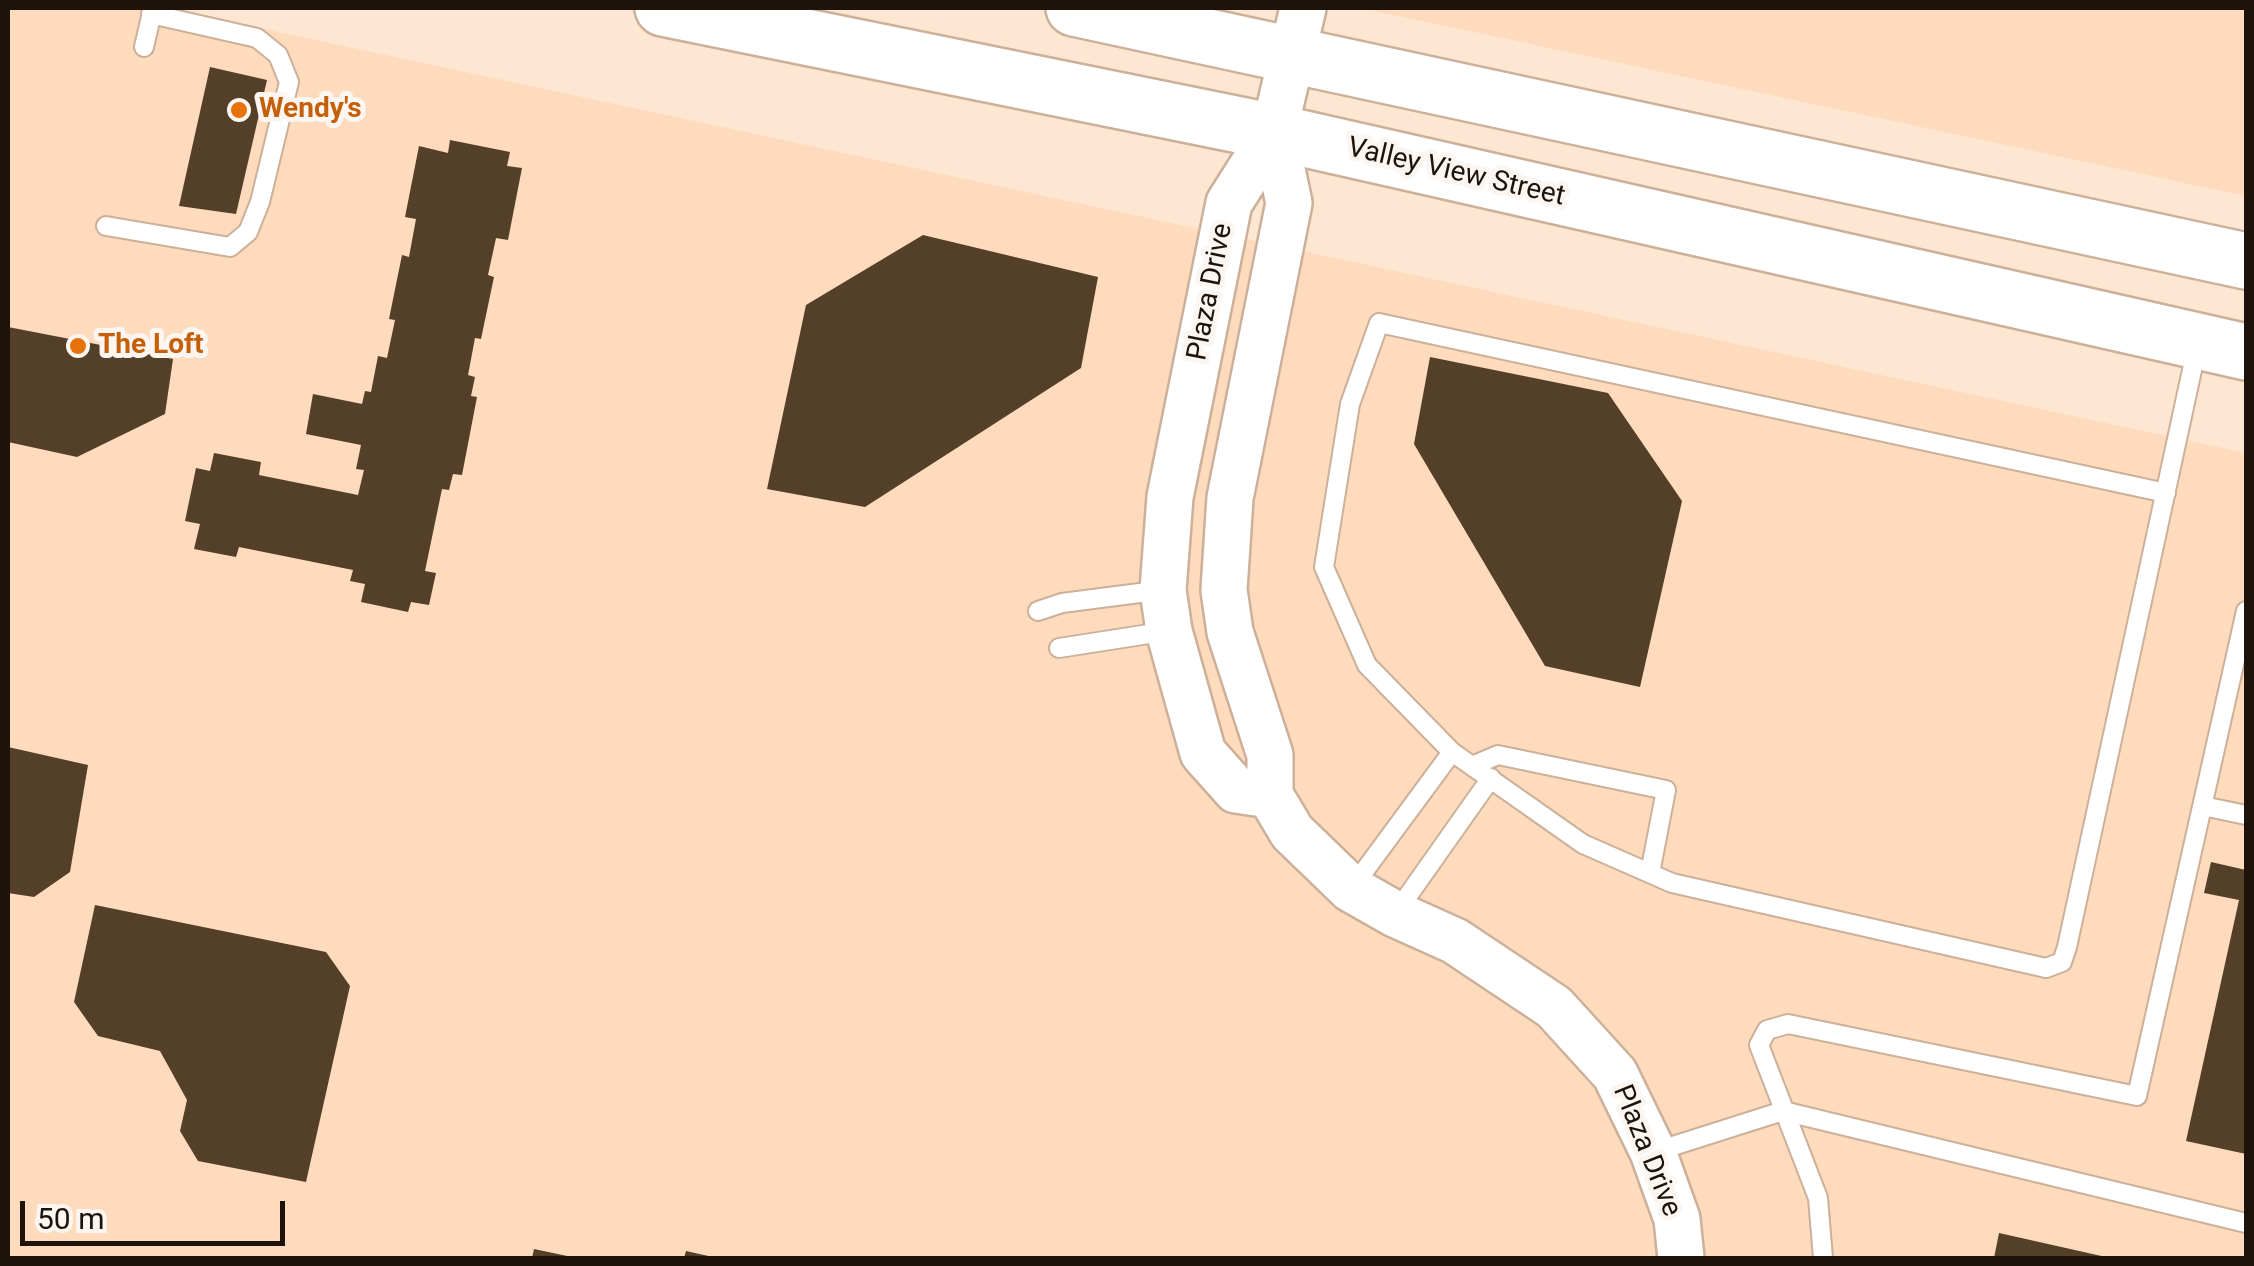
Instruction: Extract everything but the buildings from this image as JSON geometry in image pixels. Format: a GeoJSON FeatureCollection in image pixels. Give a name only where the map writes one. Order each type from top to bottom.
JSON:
{"type":"FeatureCollection","features":[{"type":"Feature","properties":{"kind":"main road","name":"Valley View Street"},"geometry":{"type":"LineString","coordinates":[[663,8],[1274,132],[2222,347]]}},
{"type":"Feature","properties":{"kind":"main road"},"geometry":{"type":"LineString","coordinates":[[1074,8],[1298,32],[2246,261]]}},
{"type":"Feature","properties":{"kind":"street"},"geometry":{"type":"LineString","coordinates":[[1274,132],[1298,32]]}},
{"type":"Feature","properties":{"kind":"street","name":"Plaza Drive"},"geometry":{"type":"LineString","coordinates":[[1270,795],[1236,790],[1204,752],[1166,610],[1170,497],[1229,203],[1274,132]]}},
{"type":"Feature","properties":{"kind":"street","name":"Plaza Drive"},"geometry":{"type":"LineString","coordinates":[[1274,132],[1289,204],[1230,498],[1224,590],[1230,632],[1270,755],[1270,795],[1292,832],[1351,889],[1395,914],[1456,940],[1554,1007],[1615,1074],[1653,1152],[1677,1219],[1681,1258]]}},
{"type":"Feature","properties":{"kind":"lane"},"geometry":{"type":"LineString","coordinates":[[106,226],[230,247],[248,232],[260,202],[289,82],[278,55],[257,38],[152,11],[144,47]]}},
{"type":"Feature","properties":{"kind":"lane"},"geometry":{"type":"LineString","coordinates":[[2166,493],[1379,323],[1350,404],[1324,567],[1367,664],[1452,752],[1582,844],[1672,883],[2046,968],[2062,962],[2166,493],[2222,347]]}},
{"type":"Feature","properties":{"kind":"lane"},"geometry":{"type":"LineString","coordinates":[[1038,611],[1062,603],[1166,610]]}},
{"type":"Feature","properties":{"kind":"lane"},"geometry":{"type":"LineString","coordinates":[[1060,648],[1166,610]]}},
{"type":"Feature","properties":{"kind":"lane"},"geometry":{"type":"LineString","coordinates":[[1823,1258],[1818,1198],[1759,1046],[1767,1030],[1788,1024],[2137,1096],[2246,611]]}},
{"type":"Feature","properties":{"kind":"lane"},"geometry":{"type":"LineString","coordinates":[[1351,889],[1452,752]]}},
{"type":"Feature","properties":{"kind":"lane"},"geometry":{"type":"LineString","coordinates":[[1472,766],[1498,755],[1666,790],[1650,874]]}},
{"type":"Feature","properties":{"kind":"lane"},"geometry":{"type":"LineString","coordinates":[[1395,914],[1490,778]]}},
{"type":"Feature","properties":{"kind":"lane"},"geometry":{"type":"LineString","coordinates":[[2203,806],[2246,816]]}},
{"type":"Feature","properties":{"kind":"lane"},"geometry":{"type":"LineString","coordinates":[[1653,1152],[1783,1111],[2246,1223]]}},
{"type":"Feature","properties":{"kind":"shaded area"},"geometry":{"type":"Polygon","coordinates":[[[8,8],[166,8],[2246,453],[2246,1258],[8,1258],[8,8]]]}},
{"type":"Feature","properties":{"kind":"shaded area"},"geometry":{"type":"Polygon","coordinates":[[[1361,8],[2246,8],[2246,196],[1361,8]]]}},
{"type":"Feature","properties":{"kind":"place","name":"Wendy's"},"geometry":{"type":"Point","coordinates":[239,110]}},
{"type":"Feature","properties":{"kind":"place","name":"The Loft"},"geometry":{"type":"Point","coordinates":[78,346]}}]}
